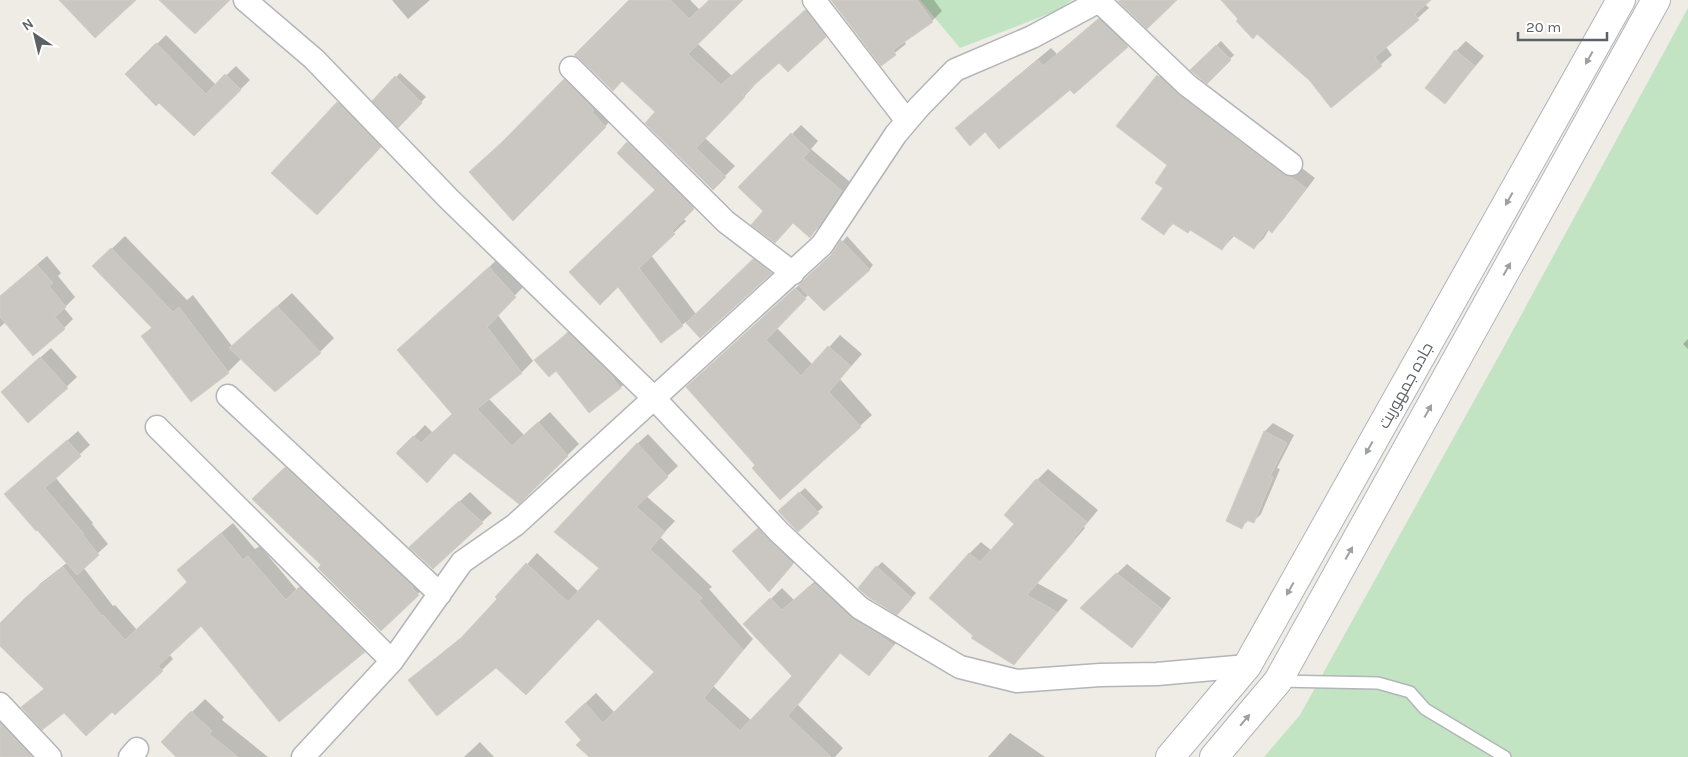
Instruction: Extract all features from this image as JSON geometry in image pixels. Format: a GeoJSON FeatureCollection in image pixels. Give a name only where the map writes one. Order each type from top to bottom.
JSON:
{"type":"FeatureCollection","features":[{"type":"Feature","properties":{"kind":"main road","name":"جاده جمهوریت"},"geometry":{"type":"LineString","coordinates":[[1170,757],[1247,666],[1621,0]]}},
{"type":"Feature","properties":{"kind":"main road","name":"جاده جمهوریت"},"geometry":{"type":"LineString","coordinates":[[1214,757],[1278,681],[1656,0]]}},
{"type":"Feature","properties":{"kind":"street"},"geometry":{"type":"LineString","coordinates":[[245,0],[314,59],[449,199],[654,398],[778,532],[860,608],[960,667],[1017,681],[1100,675],[1156,674],[1247,666]]}},
{"type":"Feature","properties":{"kind":"street"},"geometry":{"type":"LineString","coordinates":[[814,0],[907,121]]}},
{"type":"Feature","properties":{"kind":"street"},"geometry":{"type":"LineString","coordinates":[[303,757],[392,661],[462,562],[515,525],[822,245],[896,134],[955,70],[1032,37],[1100,1],[1187,85],[1291,164]]}},
{"type":"Feature","properties":{"kind":"street"},"geometry":{"type":"LineString","coordinates":[[571,68],[726,222],[793,273]]}},
{"type":"Feature","properties":{"kind":"street"},"geometry":{"type":"LineString","coordinates":[[228,396],[440,594]]}},
{"type":"Feature","properties":{"kind":"street"},"geometry":{"type":"LineString","coordinates":[[157,427],[392,661]]}},
{"type":"Feature","properties":{"kind":"street"},"geometry":{"type":"LineString","coordinates":[[0,704],[50,757]]}},
{"type":"Feature","properties":{"kind":"lane"},"geometry":{"type":"LineString","coordinates":[[1278,681],[1378,683],[1410,692],[1425,709],[1505,757]]}},
{"type":"Feature","properties":{"kind":"green space"},"geometry":{"type":"Polygon","coordinates":[[[920,0],[1072,0],[1056,11],[960,48],[920,0]]]}},
{"type":"Feature","properties":{"kind":"green space"},"geometry":{"type":"Polygon","coordinates":[[[1688,8],[1688,757],[1264,757],[1300,715],[1506,343],[1688,8]]]}},
{"type":"Feature","properties":{"kind":"building"},"geometry":{"type":"Polygon","coordinates":[[[59,0],[136,0],[95,38],[59,0]]]}},
{"type":"Feature","properties":{"kind":"building"},"geometry":{"type":"Polygon","coordinates":[[[159,0],[230,0],[195,34],[159,0]]]}},
{"type":"Feature","properties":{"kind":"building"},"geometry":{"type":"Polygon","coordinates":[[[629,0],[670,0],[689,19],[709,0],[743,0],[688,54],[721,85],[805,10],[826,37],[788,72],[779,63],[743,95],[745,97],[696,148],[726,177],[713,190],[645,123],[655,112],[622,81],[613,91],[574,55],[629,0]]]}},
{"type":"Feature","properties":{"kind":"building"},"geometry":{"type":"Polygon","coordinates":[[[831,0],[917,0],[933,22],[893,50],[896,55],[881,66],[831,0]]]}},
{"type":"Feature","properties":{"kind":"building"},"geometry":{"type":"Polygon","coordinates":[[[1177,0],[1147,29],[1118,1],[1177,0]]]}},
{"type":"Feature","properties":{"kind":"building"},"geometry":{"type":"Polygon","coordinates":[[[1221,0],[1431,0],[1415,14],[1419,20],[1375,57],[1382,66],[1331,108],[1310,81],[1257,34],[1253,39],[1236,21],[1238,19],[1221,0]]]}},
{"type":"Feature","properties":{"kind":"building"},"geometry":{"type":"Polygon","coordinates":[[[1098,19],[1128,47],[1074,94],[1070,90],[999,149],[985,132],[970,146],[955,128],[1038,60],[1043,66],[1098,19]]]}},
{"type":"Feature","properties":{"kind":"building"},"geometry":{"type":"Polygon","coordinates":[[[156,43],[206,94],[225,74],[241,90],[194,136],[159,103],[156,106],[125,74],[156,43]]]}},
{"type":"Feature","properties":{"kind":"building"},"geometry":{"type":"Polygon","coordinates":[[[1216,45],[1231,60],[1207,84],[1190,70],[1216,45]]]}},
{"type":"Feature","properties":{"kind":"building"},"geometry":{"type":"Polygon","coordinates":[[[1455,50],[1475,66],[1445,104],[1425,88],[1455,50]]]}},
{"type":"Feature","properties":{"kind":"building"},"geometry":{"type":"Polygon","coordinates":[[[1157,75],[1179,95],[1283,174],[1291,177],[1306,188],[1272,233],[1267,229],[1254,249],[1232,235],[1222,250],[1190,230],[1188,233],[1172,223],[1164,235],[1141,219],[1163,188],[1155,183],[1167,165],[1116,126],[1157,75]]]}},
{"type":"Feature","properties":{"kind":"building"},"geometry":{"type":"Polygon","coordinates":[[[395,76],[422,103],[398,128],[372,101],[395,76]]]}},
{"type":"Feature","properties":{"kind":"building"},"geometry":{"type":"Polygon","coordinates":[[[564,79],[594,110],[592,112],[606,127],[513,221],[469,172],[501,143],[564,79]]]}},
{"type":"Feature","properties":{"kind":"building"},"geometry":{"type":"Polygon","coordinates":[[[337,102],[381,147],[317,215],[271,173],[337,102]]]}},
{"type":"Feature","properties":{"kind":"building"},"geometry":{"type":"Polygon","coordinates":[[[791,133],[810,151],[803,158],[842,191],[810,238],[793,223],[775,243],[751,225],[763,211],[738,187],[791,133]]]}},
{"type":"Feature","properties":{"kind":"building"},"geometry":{"type":"Polygon","coordinates":[[[627,142],[694,209],[672,231],[675,234],[639,268],[683,326],[661,343],[618,287],[600,305],[569,272],[655,190],[617,153],[627,142]]]}},
{"type":"Feature","properties":{"kind":"building"},"geometry":{"type":"Polygon","coordinates":[[[841,240],[870,270],[824,311],[798,285],[831,255],[841,240]]]}},
{"type":"Feature","properties":{"kind":"building"},"geometry":{"type":"Polygon","coordinates":[[[111,248],[173,312],[179,307],[229,373],[191,402],[141,336],[152,328],[92,266],[111,248]]]}},
{"type":"Feature","properties":{"kind":"building"},"geometry":{"type":"Polygon","coordinates":[[[753,259],[772,273],[700,338],[686,323],[753,259]]]}},
{"type":"Feature","properties":{"kind":"building"},"geometry":{"type":"Polygon","coordinates":[[[37,265],[53,283],[49,286],[66,307],[55,317],[65,329],[33,356],[0,317],[0,296],[37,265]]]}},
{"type":"Feature","properties":{"kind":"building"},"geometry":{"type":"Polygon","coordinates":[[[489,267],[516,297],[487,327],[522,373],[477,409],[512,446],[538,422],[568,456],[519,504],[454,453],[427,483],[396,453],[413,436],[421,443],[452,414],[397,350],[489,267]]]}},
{"type":"Feature","properties":{"kind":"building"},"geometry":{"type":"Polygon","coordinates":[[[795,288],[806,299],[766,340],[801,376],[828,346],[851,366],[829,392],[861,427],[780,500],[752,468],[755,465],[686,387],[795,288]]]}},
{"type":"Feature","properties":{"kind":"building"},"geometry":{"type":"Polygon","coordinates":[[[277,306],[321,353],[275,392],[229,348],[277,306]]]}},
{"type":"Feature","properties":{"kind":"building"},"geometry":{"type":"Polygon","coordinates":[[[568,333],[614,378],[621,388],[589,413],[556,371],[549,377],[534,360],[568,333]]]}},
{"type":"Feature","properties":{"kind":"building"},"geometry":{"type":"Polygon","coordinates":[[[40,357],[68,388],[28,423],[1,392],[40,357]]]}},
{"type":"Feature","properties":{"kind":"building"},"geometry":{"type":"Polygon","coordinates":[[[1264,431],[1287,443],[1270,476],[1273,477],[1254,523],[1246,520],[1242,529],[1226,521],[1264,431]]]}},
{"type":"Feature","properties":{"kind":"building"},"geometry":{"type":"Polygon","coordinates":[[[67,440],[81,456],[45,488],[99,555],[77,575],[4,494],[67,440]]]}},
{"type":"Feature","properties":{"kind":"building"},"geometry":{"type":"Polygon","coordinates":[[[637,443],[668,477],[636,507],[665,532],[650,549],[702,598],[699,601],[743,650],[704,698],[740,731],[792,676],[743,624],[770,598],[782,610],[811,585],[812,587],[815,584],[851,618],[893,645],[869,676],[840,653],[788,716],[831,757],[589,757],[576,745],[581,740],[565,722],[585,703],[603,723],[654,672],[598,619],[526,695],[496,668],[437,716],[408,680],[460,639],[497,599],[495,597],[526,563],[568,602],[599,568],[554,532],[637,443]]]}},
{"type":"Feature","properties":{"kind":"building"},"geometry":{"type":"Polygon","coordinates":[[[285,467],[413,587],[419,595],[381,631],[318,568],[321,565],[252,499],[285,467]]]}},
{"type":"Feature","properties":{"kind":"building"},"geometry":{"type":"Polygon","coordinates":[[[1036,479],[1087,522],[1073,539],[1075,540],[1027,595],[1057,612],[1014,665],[971,638],[973,636],[929,598],[969,553],[980,562],[1014,524],[1004,515],[1036,479]]]}},
{"type":"Feature","properties":{"kind":"building"},"geometry":{"type":"Polygon","coordinates":[[[799,492],[819,513],[798,532],[778,511],[799,492]]]}},
{"type":"Feature","properties":{"kind":"building"},"geometry":{"type":"Polygon","coordinates":[[[459,501],[483,523],[433,569],[409,547],[459,501]]]}},
{"type":"Feature","properties":{"kind":"building"},"geometry":{"type":"Polygon","coordinates":[[[758,528],[793,564],[769,592],[732,551],[758,528]]]}},
{"type":"Feature","properties":{"kind":"building"},"geometry":{"type":"Polygon","coordinates":[[[221,533],[243,560],[248,556],[286,600],[299,587],[365,652],[279,722],[201,626],[158,666],[163,671],[115,715],[112,712],[86,736],[64,713],[42,730],[21,707],[44,689],[0,646],[0,623],[26,597],[63,567],[102,616],[125,640],[187,582],[177,570],[221,533]]]}},
{"type":"Feature","properties":{"kind":"building"},"geometry":{"type":"Polygon","coordinates":[[[876,566],[912,598],[897,615],[868,597],[858,588],[876,566]]]}},
{"type":"Feature","properties":{"kind":"building"},"geometry":{"type":"Polygon","coordinates":[[[1116,573],[1162,609],[1132,648],[1080,608],[1116,573]]]}},
{"type":"Feature","properties":{"kind":"building"},"geometry":{"type":"Polygon","coordinates":[[[191,711],[212,731],[209,734],[238,757],[176,757],[161,742],[191,711]]]}},
{"type":"Feature","properties":{"kind":"building"},"geometry":{"type":"Polygon","coordinates":[[[0,723],[32,757],[0,757],[0,723]]]}}]}
